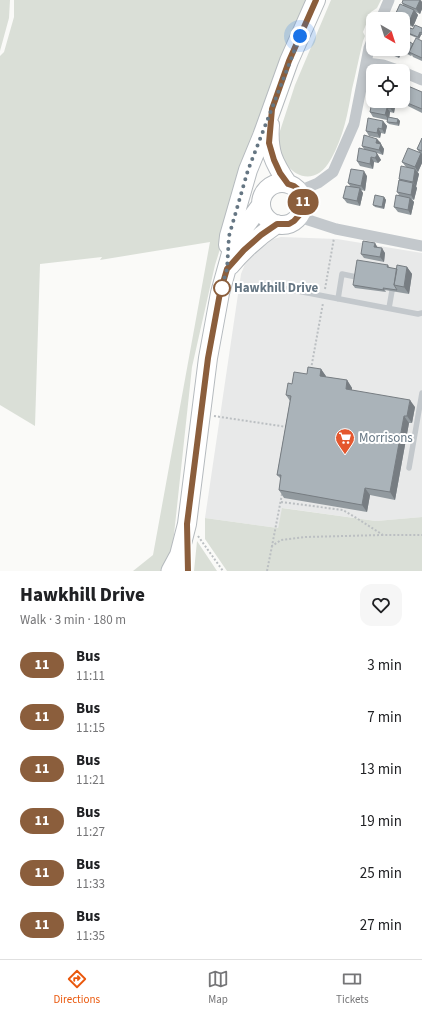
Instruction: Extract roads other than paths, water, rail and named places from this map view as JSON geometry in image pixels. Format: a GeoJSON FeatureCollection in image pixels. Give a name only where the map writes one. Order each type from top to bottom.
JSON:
{"type":"FeatureCollection","features":[{"type":"Feature","properties":{"kind":"main road"},"geometry":{"type":"LineString","coordinates":[[227,269],[229,236],[248,170],[289,61],[316,0]]}},
{"type":"Feature","properties":{"kind":"main road"},"geometry":{"type":"LineString","coordinates":[[262,136],[257,157],[256,174],[263,212],[266,217],[277,224],[289,224],[298,218],[302,212],[304,204],[303,198],[274,160],[269,143],[272,109]]}},
{"type":"Feature","properties":{"kind":"main road"},"geometry":{"type":"LineString","coordinates":[[178,568],[187,524],[208,358],[220,293],[234,246],[238,237],[262,202],[269,187],[275,184],[294,187]]}},
{"type":"Feature","properties":{"kind":"main road"},"geometry":{"type":"LineString","coordinates":[[227,269],[244,250],[261,235],[277,224]]}},
{"type":"Feature","properties":{"kind":"street"},"geometry":{"type":"LineString","coordinates":[[384,12],[390,0]]}},
{"type":"Feature","properties":{"kind":"street"},"geometry":{"type":"LineString","coordinates":[[294,187],[322,181],[333,172],[354,124],[367,56]]}},
{"type":"Feature","properties":{"kind":"street"},"geometry":{"type":"LineString","coordinates":[[366,63],[374,64]]}},
{"type":"Feature","properties":{"kind":"street"},"geometry":{"type":"LineString","coordinates":[[410,75],[422,80]]}},
{"type":"Feature","properties":{"kind":"street"},"geometry":{"type":"LineString","coordinates":[[298,218],[336,229],[422,246]]}},
{"type":"Feature","properties":{"kind":"lane"},"geometry":{"type":"LineString","coordinates":[[338,299],[342,274],[364,278]]}},
{"type":"Feature","properties":{"kind":"lane"},"geometry":{"type":"LineString","coordinates":[[386,282],[393,283],[389,308]]}},
{"type":"Feature","properties":{"kind":"lane"},"geometry":{"type":"LineString","coordinates":[[261,284],[418,314],[422,313]]}},
{"type":"Feature","properties":{"kind":"lane"},"geometry":{"type":"LineString","coordinates":[[409,468],[422,393]]}},
{"type":"Feature","properties":{"kind":"place","name":"Hawkhill Drive"},"geometry":{"type":"Point","coordinates":[222,288]}},
{"type":"Feature","properties":{"kind":"place","name":"Morrisons"},"geometry":{"type":"Point","coordinates":[345,455]}}]}
